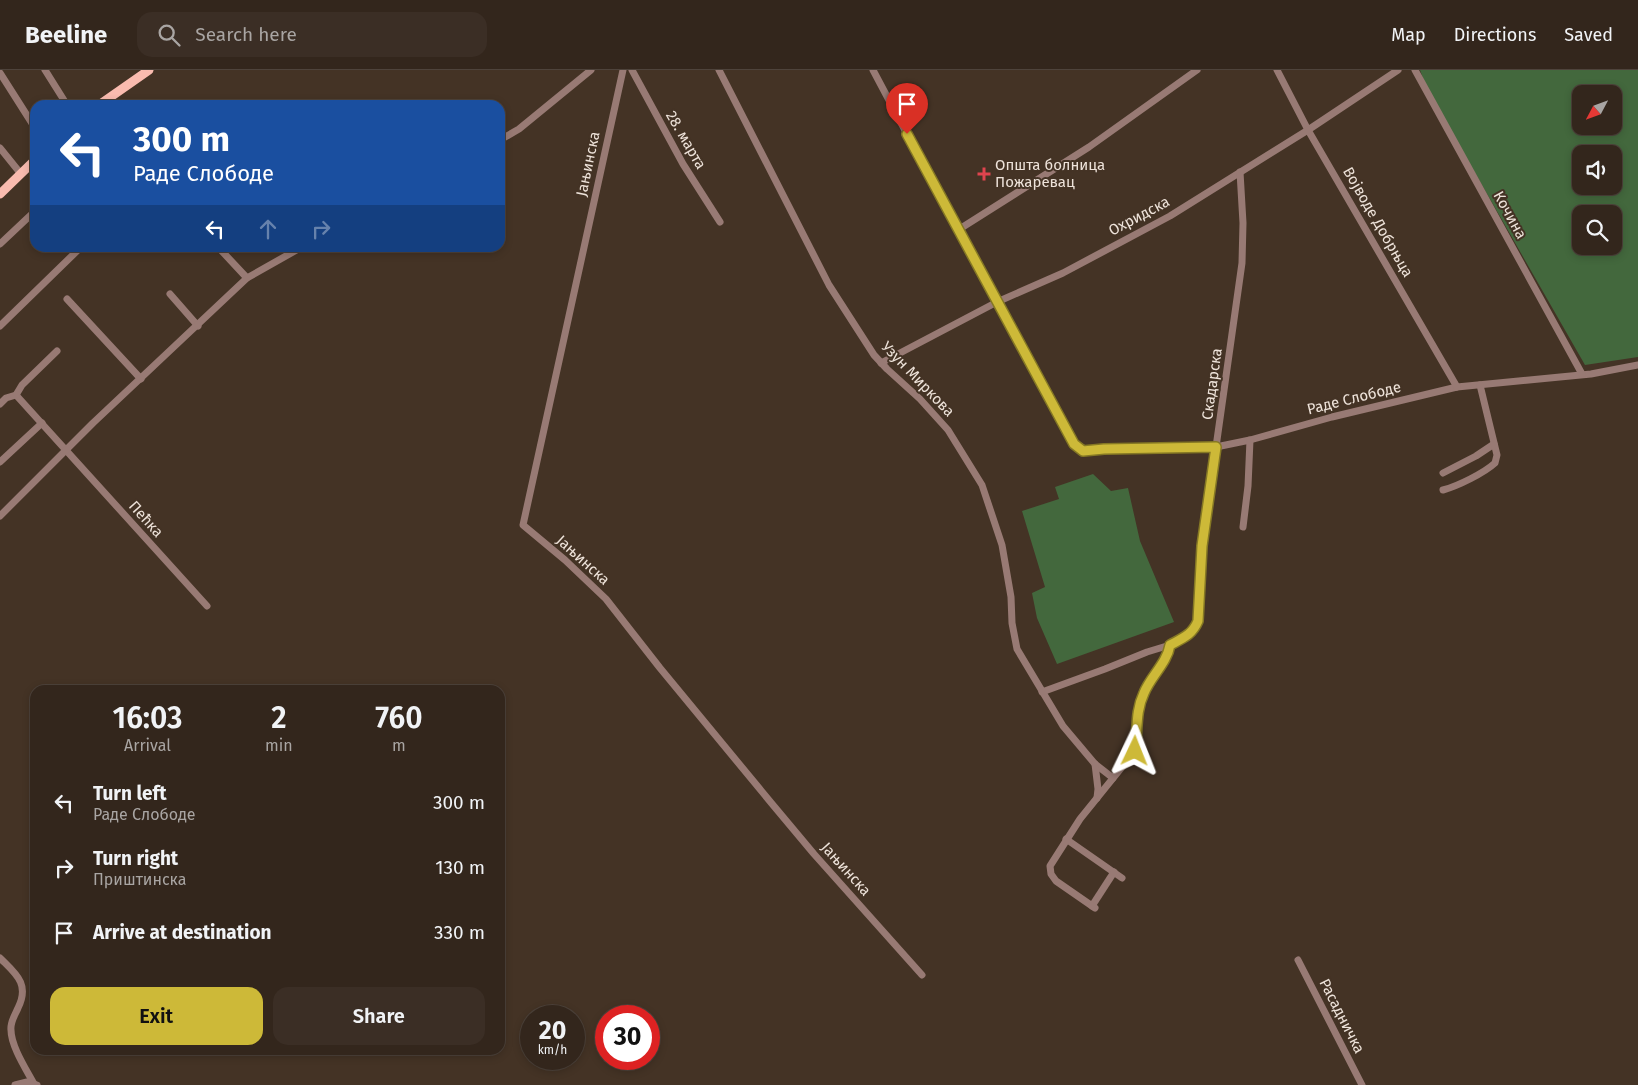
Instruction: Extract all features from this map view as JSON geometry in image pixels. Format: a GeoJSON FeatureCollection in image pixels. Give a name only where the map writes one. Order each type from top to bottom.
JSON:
{"type":"FeatureCollection","features":[{"type":"Feature","properties":{"kind":"main road"},"geometry":{"type":"LineString","coordinates":[[109,100],[149,70]]}},
{"type":"Feature","properties":{"kind":"main road"},"geometry":{"type":"LineString","coordinates":[[0,194],[30,165]]}},
{"type":"Feature","properties":{"kind":"street"},"geometry":{"type":"LineString","coordinates":[[45,70],[64,100]]}},
{"type":"Feature","properties":{"kind":"street"},"geometry":{"type":"LineString","coordinates":[[505,137],[519,129],[592,70]]}},
{"type":"Feature","properties":{"kind":"street","name":"Јањинска"},"geometry":{"type":"LineString","coordinates":[[623,70],[523,525],[565,560],[606,599],[660,668],[808,847],[922,975]]}},
{"type":"Feature","properties":{"kind":"street","name":"28. марта"},"geometry":{"type":"LineString","coordinates":[[632,70],[683,164],[720,222]]}},
{"type":"Feature","properties":{"kind":"street","name":"Узун Миркова"},"geometry":{"type":"LineString","coordinates":[[719,70],[829,285],[874,355],[920,399],[948,430],[982,485],[1002,545],[1011,597],[1016,649],[1063,726],[1094,764],[1113,778]]}},
{"type":"Feature","properties":{"kind":"street"},"geometry":{"type":"LineString","coordinates":[[873,70],[997,302]]}},
{"type":"Feature","properties":{"kind":"street"},"geometry":{"type":"LineString","coordinates":[[958,230],[1089,147],[1198,70]]}},
{"type":"Feature","properties":{"kind":"street","name":"Војводе Добрњца"},"geometry":{"type":"LineString","coordinates":[[1277,70],[1308,130],[1457,387]]}},
{"type":"Feature","properties":{"kind":"street","name":"Охридска"},"geometry":{"type":"LineString","coordinates":[[881,363],[997,302],[1063,273],[1162,220],[1308,130],[1398,70]]}},
{"type":"Feature","properties":{"kind":"street","name":"Кочина"},"geometry":{"type":"LineString","coordinates":[[1415,70],[1582,374]]}},
{"type":"Feature","properties":{"kind":"street"},"geometry":{"type":"LineString","coordinates":[[0,73],[30,120]]}},
{"type":"Feature","properties":{"kind":"street"},"geometry":{"type":"LineString","coordinates":[[0,148],[21,174]]}},
{"type":"Feature","properties":{"kind":"street","name":"Скадарска"},"geometry":{"type":"LineString","coordinates":[[1042,692],[1170,645],[1187,636],[1194,629],[1198,621],[1202,546],[1242,263],[1243,223],[1240,172]]}},
{"type":"Feature","properties":{"kind":"street"},"geometry":{"type":"LineString","coordinates":[[0,244],[30,216]]}},
{"type":"Feature","properties":{"kind":"street"},"geometry":{"type":"LineString","coordinates":[[0,326],[76,252]]}},
{"type":"Feature","properties":{"kind":"street"},"geometry":{"type":"LineString","coordinates":[[222,252],[247,278]]}},
{"type":"Feature","properties":{"kind":"street"},"geometry":{"type":"LineString","coordinates":[[0,516],[141,378],[247,278],[293,252]]}},
{"type":"Feature","properties":{"kind":"street"},"geometry":{"type":"LineString","coordinates":[[170,294],[198,326]]}},
{"type":"Feature","properties":{"kind":"street"},"geometry":{"type":"LineString","coordinates":[[67,298],[141,378]]}},
{"type":"Feature","properties":{"kind":"street","name":"Раде Слободе"},"geometry":{"type":"LineString","coordinates":[[997,302],[1074,444],[1083,451],[1216,447],[1457,387],[1638,366]]}},
{"type":"Feature","properties":{"kind":"street"},"geometry":{"type":"LineString","coordinates":[[0,404],[6,398],[16,395],[22,385],[57,352]]}},
{"type":"Feature","properties":{"kind":"street"},"geometry":{"type":"LineString","coordinates":[[1443,490],[1480,474],[1495,463],[1497,455],[1480,385]]}},
{"type":"Feature","properties":{"kind":"street","name":"Пећка"},"geometry":{"type":"LineString","coordinates":[[16,395],[207,606]]}},
{"type":"Feature","properties":{"kind":"street"},"geometry":{"type":"LineString","coordinates":[[0,462],[42,423]]}},
{"type":"Feature","properties":{"kind":"street"},"geometry":{"type":"LineString","coordinates":[[1243,527],[1248,486],[1250,440]]}},
{"type":"Feature","properties":{"kind":"street"},"geometry":{"type":"LineString","coordinates":[[1443,473],[1476,456],[1494,444]]}},
{"type":"Feature","properties":{"kind":"street"},"geometry":{"type":"LineString","coordinates":[[1114,872],[1094,907],[1056,881],[1051,874],[1050,866],[1080,818],[1135,751],[1137,716],[1141,700],[1148,683],[1167,657],[1170,645]]}},
{"type":"Feature","properties":{"kind":"street"},"geometry":{"type":"LineString","coordinates":[[1094,764],[1098,789],[1097,799]]}},
{"type":"Feature","properties":{"kind":"street"},"geometry":{"type":"LineString","coordinates":[[1066,839],[1122,878]]}},
{"type":"Feature","properties":{"kind":"street"},"geometry":{"type":"LineString","coordinates":[[0,958],[16,974],[23,990],[23,998],[12,1020],[11,1030],[17,1050],[35,1084]]}},
{"type":"Feature","properties":{"kind":"street","name":"Расадничка"},"geometry":{"type":"LineString","coordinates":[[1298,960],[1362,1085]]}},
{"type":"Feature","properties":{"kind":"street"},"geometry":{"type":"LineString","coordinates":[[16,1085],[27,1082],[35,1084]]}},
{"type":"Feature","properties":{"kind":"green space"},"geometry":{"type":"Polygon","coordinates":[[[1420,70],[1638,70],[1638,357],[1585,365],[1427,89],[1420,70]]]}},
{"type":"Feature","properties":{"kind":"green space"},"geometry":{"type":"Polygon","coordinates":[[[1093,474],[1111,491],[1128,488],[1140,541],[1174,622],[1057,664],[1037,618],[1032,593],[1045,587],[1022,511],[1059,499],[1055,487],[1093,474]]]}},
{"type":"Feature","properties":{"kind":"place","name":"Општа болница Пожаревац"},"geometry":{"type":"Point","coordinates":[984,174]}},
{"type":"Feature","properties":{"kind":"route"},"geometry":{"type":"LineString","coordinates":[[907,134],[1078,449],[1083,451],[1216,447],[1202,546],[1198,621],[1192,632],[1170,645],[1167,657],[1148,683],[1138,707],[1135,751]]}}]}
